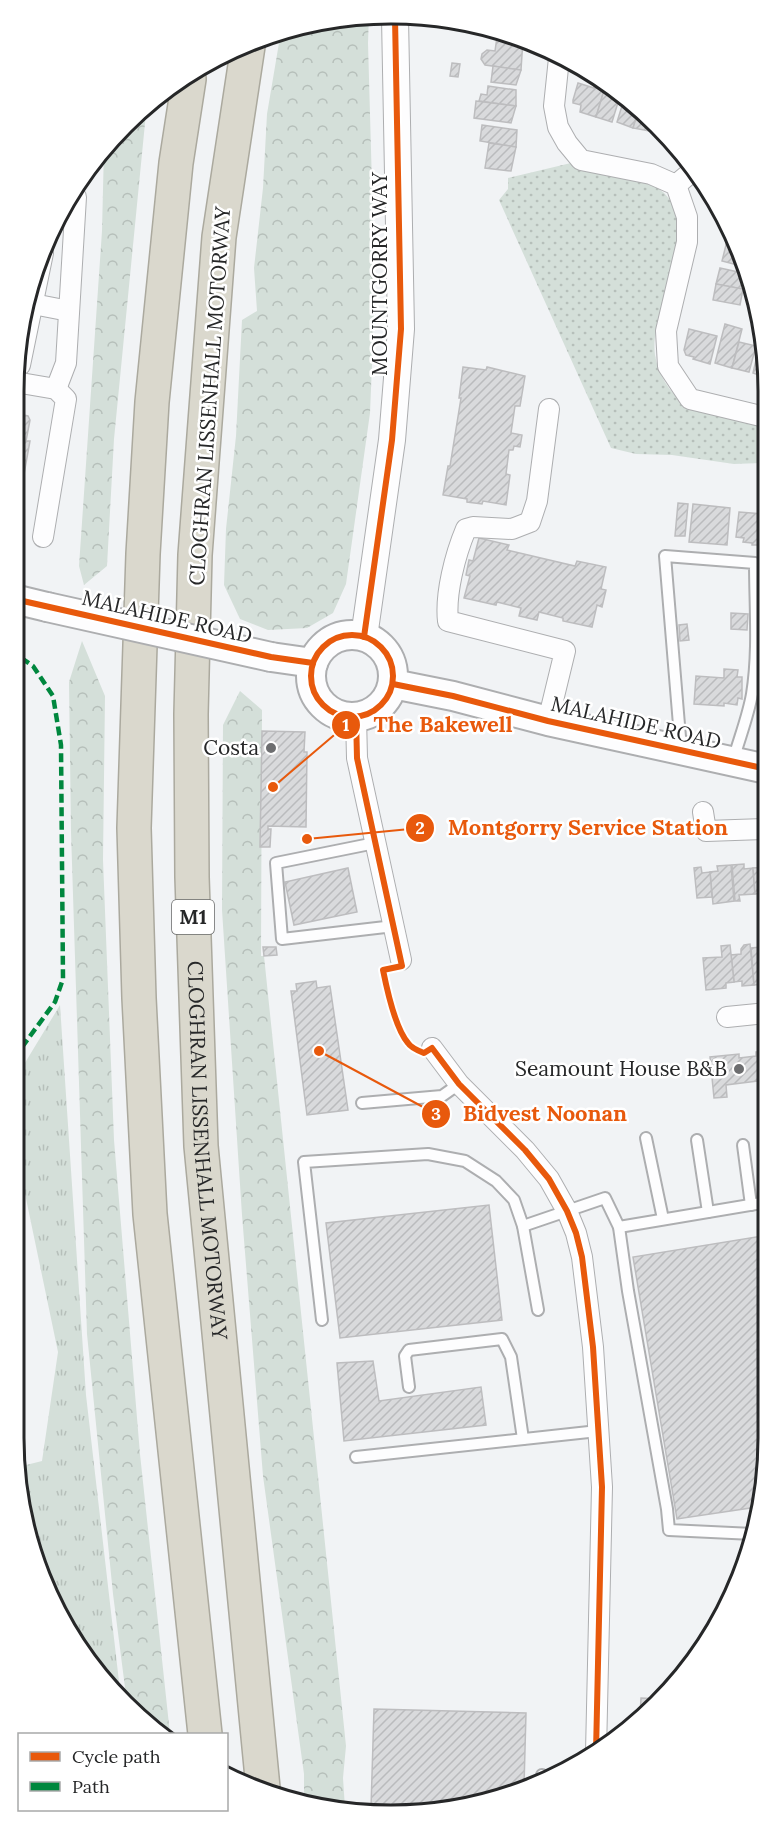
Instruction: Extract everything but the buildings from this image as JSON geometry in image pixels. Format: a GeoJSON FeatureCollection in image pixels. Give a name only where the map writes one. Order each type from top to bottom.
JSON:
{"type":"FeatureCollection","features":[{"type":"Feature","properties":{"kind":"highway","name":"CLOGHRAN LISSENHALL MOTORWAY"},"geometry":{"type":"LineString","coordinates":[[247,54],[219,237],[195,555],[191,714],[192,865],[201,1146],[262,1782]]}},
{"type":"Feature","properties":{"kind":"highway"},"geometry":{"type":"LineString","coordinates":[[188,85],[176,163],[152,402],[143,554],[134,828],[139,998],[150,1215],[205,1733]]}},
{"type":"Feature","properties":{"kind":"main road","name":"MALAHIDE ROAD"},"geometry":{"type":"LineString","coordinates":[[24,601],[271,657],[314,663]]}},
{"type":"Feature","properties":{"kind":"main road"},"geometry":{"type":"LineString","coordinates":[[352,635],[364,637],[375,642],[384,650],[392,666],[393,684],[380,707],[369,714],[344,717],[324,706],[317,697],[312,686],[311,674],[314,663],[319,652],[339,637],[352,635]]}},
{"type":"Feature","properties":{"kind":"main road","name":"MALAHIDE ROAD"},"geometry":{"type":"LineString","coordinates":[[393,684],[758,767]]}},
{"type":"Feature","properties":{"kind":"street","name":"MOUNTGORRY WAY"},"geometry":{"type":"LineString","coordinates":[[364,637],[384,509],[401,329],[395,24]]}},
{"type":"Feature","properties":{"kind":"street"},"geometry":{"type":"LineString","coordinates":[[558,65],[554,106],[558,127],[581,160],[651,174],[676,185],[687,217],[687,242],[666,331],[668,366],[690,399],[758,415]]}},
{"type":"Feature","properties":{"kind":"street"},"geometry":{"type":"LineString","coordinates":[[676,185],[688,176]]}},
{"type":"Feature","properties":{"kind":"street"},"geometry":{"type":"LineString","coordinates":[[56,389],[66,363],[69,311],[68,223],[72,208]]}},
{"type":"Feature","properties":{"kind":"street"},"geometry":{"type":"LineString","coordinates":[[35,304],[69,311]]}},
{"type":"Feature","properties":{"kind":"street"},"geometry":{"type":"LineString","coordinates":[[25,376],[56,389],[66,399],[43,537]]}},
{"type":"Feature","properties":{"kind":"street"},"geometry":{"type":"LineString","coordinates":[[548,721],[565,651],[448,621],[446,605],[466,529],[473,527],[513,529],[530,522],[537,501],[549,409]]}},
{"type":"Feature","properties":{"kind":"street"},"geometry":{"type":"LineString","coordinates":[[356,717],[357,758],[401,960]]}},
{"type":"Feature","properties":{"kind":"street"},"geometry":{"type":"LineString","coordinates":[[703,812],[706,831],[758,829]]}},
{"type":"Feature","properties":{"kind":"street"},"geometry":{"type":"LineString","coordinates":[[727,1017],[758,1013]]}},
{"type":"Feature","properties":{"kind":"street"},"geometry":{"type":"LineString","coordinates":[[432,1048],[459,1084],[538,1164],[560,1195],[576,1233],[582,1257],[593,1347],[602,1487],[596,1742]]}},
{"type":"Feature","properties":{"kind":"lane"},"geometry":{"type":"LineString","coordinates":[[674,749],[680,737],[665,556],[755,562],[756,631],[752,693],[746,722],[733,762]]}},
{"type":"Feature","properties":{"kind":"lane"},"geometry":{"type":"LineString","coordinates":[[375,843],[276,863],[282,939],[394,926]]}},
{"type":"Feature","properties":{"kind":"lane"},"geometry":{"type":"LineString","coordinates":[[362,1102],[442,1096],[459,1084]]}},
{"type":"Feature","properties":{"kind":"lane"},"geometry":{"type":"LineString","coordinates":[[646,1138],[663,1219]]}},
{"type":"Feature","properties":{"kind":"lane"},"geometry":{"type":"LineString","coordinates":[[697,1140],[708,1212]]}},
{"type":"Feature","properties":{"kind":"lane"},"geometry":{"type":"LineString","coordinates":[[743,1145],[751,1205]]}},
{"type":"Feature","properties":{"kind":"lane"},"geometry":{"type":"LineString","coordinates":[[322,1320],[304,1162],[428,1154],[465,1161],[496,1181],[514,1200],[523,1226],[538,1310]]}},
{"type":"Feature","properties":{"kind":"lane"},"geometry":{"type":"LineString","coordinates":[[523,1226],[605,1198],[619,1227],[669,1530],[745,1534]]}},
{"type":"Feature","properties":{"kind":"lane"},"geometry":{"type":"LineString","coordinates":[[619,1227],[758,1204]]}},
{"type":"Feature","properties":{"kind":"lane"},"geometry":{"type":"LineString","coordinates":[[409,1387],[405,1356],[409,1350],[502,1339],[511,1357],[523,1439]]}},
{"type":"Feature","properties":{"kind":"lane"},"geometry":{"type":"LineString","coordinates":[[356,1457],[598,1431]]}},
{"type":"Feature","properties":{"kind":"green space"},"geometry":{"type":"Polygon","coordinates":[[[369,25],[375,291],[370,413],[346,584],[333,613],[307,628],[268,630],[240,619],[224,585],[226,529],[236,436],[242,320],[257,311],[254,268],[263,188],[267,114],[279,41],[319,31],[369,25]]]}},
{"type":"Feature","properties":{"kind":"green space"},"geometry":{"type":"Polygon","coordinates":[[[145,118],[114,439],[107,566],[84,585],[79,566],[102,231],[104,163],[131,131],[145,118]]]}},
{"type":"Feature","properties":{"kind":"green space"},"geometry":{"type":"Polygon","coordinates":[[[571,163],[602,174],[640,181],[659,189],[672,204],[678,223],[677,244],[655,336],[655,355],[659,369],[670,389],[686,404],[701,410],[758,423],[758,463],[734,464],[672,455],[636,454],[611,448],[499,200],[508,189],[508,178],[571,163]]]}},
{"type":"Feature","properties":{"kind":"green space"},"geometry":{"type":"Polygon","coordinates":[[[82,641],[105,696],[103,860],[114,1140],[140,1454],[170,1730],[126,1692],[113,1594],[87,1334],[71,832],[69,682],[82,641]]]}},
{"type":"Feature","properties":{"kind":"green space"},"geometry":{"type":"Polygon","coordinates":[[[240,691],[262,710],[261,956],[264,956],[346,1746],[343,1778],[345,1802],[304,1794],[304,1774],[263,1476],[242,1215],[222,910],[223,725],[240,691]]]}},
{"type":"Feature","properties":{"kind":"green space"},"geometry":{"type":"Polygon","coordinates":[[[60,1005],[86,1395],[119,1685],[86,1642],[62,1600],[43,1556],[27,1486],[25,1465],[42,1461],[58,1352],[24,1189],[24,1064],[60,1005]]]}},
{"type":"Feature","properties":{"kind":"marked path"},"geometry":{"type":"LineString","coordinates":[[24,660],[33,666],[53,696],[61,745],[63,979],[55,1002],[24,1044]]}},
{"type":"Feature","properties":{"kind":"cycle path"},"geometry":{"type":"LineString","coordinates":[[364,637],[392,440],[401,329],[395,24]]}},
{"type":"Feature","properties":{"kind":"cycle path"},"geometry":{"type":"LineString","coordinates":[[24,601],[271,657],[313,663]]}},
{"type":"Feature","properties":{"kind":"cycle path"},"geometry":{"type":"LineString","coordinates":[[352,635],[368,638],[381,647],[390,660],[393,676],[390,692],[381,705],[368,714],[352,717],[336,714],[323,705],[314,692],[311,676],[314,660],[323,647],[336,638],[352,635]]}},
{"type":"Feature","properties":{"kind":"cycle path"},"geometry":{"type":"LineString","coordinates":[[393,684],[758,767]]}},
{"type":"Feature","properties":{"kind":"cycle path"},"geometry":{"type":"LineString","coordinates":[[356,717],[357,758],[402,966],[383,970],[399,1028],[413,1048],[424,1053],[432,1048],[459,1084],[525,1150],[549,1179],[567,1211],[582,1257],[593,1347],[602,1487],[596,1742]]}},
{"type":"Feature","properties":{"kind":"place","name":"Costa"},"geometry":{"type":"Point","coordinates":[271,748]}},
{"type":"Feature","properties":{"kind":"place","name":"The Bakewell"},"geometry":{"type":"Point","coordinates":[273,787]}},
{"type":"Feature","properties":{"kind":"place","name":"Montgorry Service Station"},"geometry":{"type":"Point","coordinates":[307,839]}},
{"type":"Feature","properties":{"kind":"place","name":"Bidvest Noonan"},"geometry":{"type":"Point","coordinates":[319,1051]}},
{"type":"Feature","properties":{"kind":"place","name":"Seamount House B&B"},"geometry":{"type":"Point","coordinates":[739,1069]}}]}
